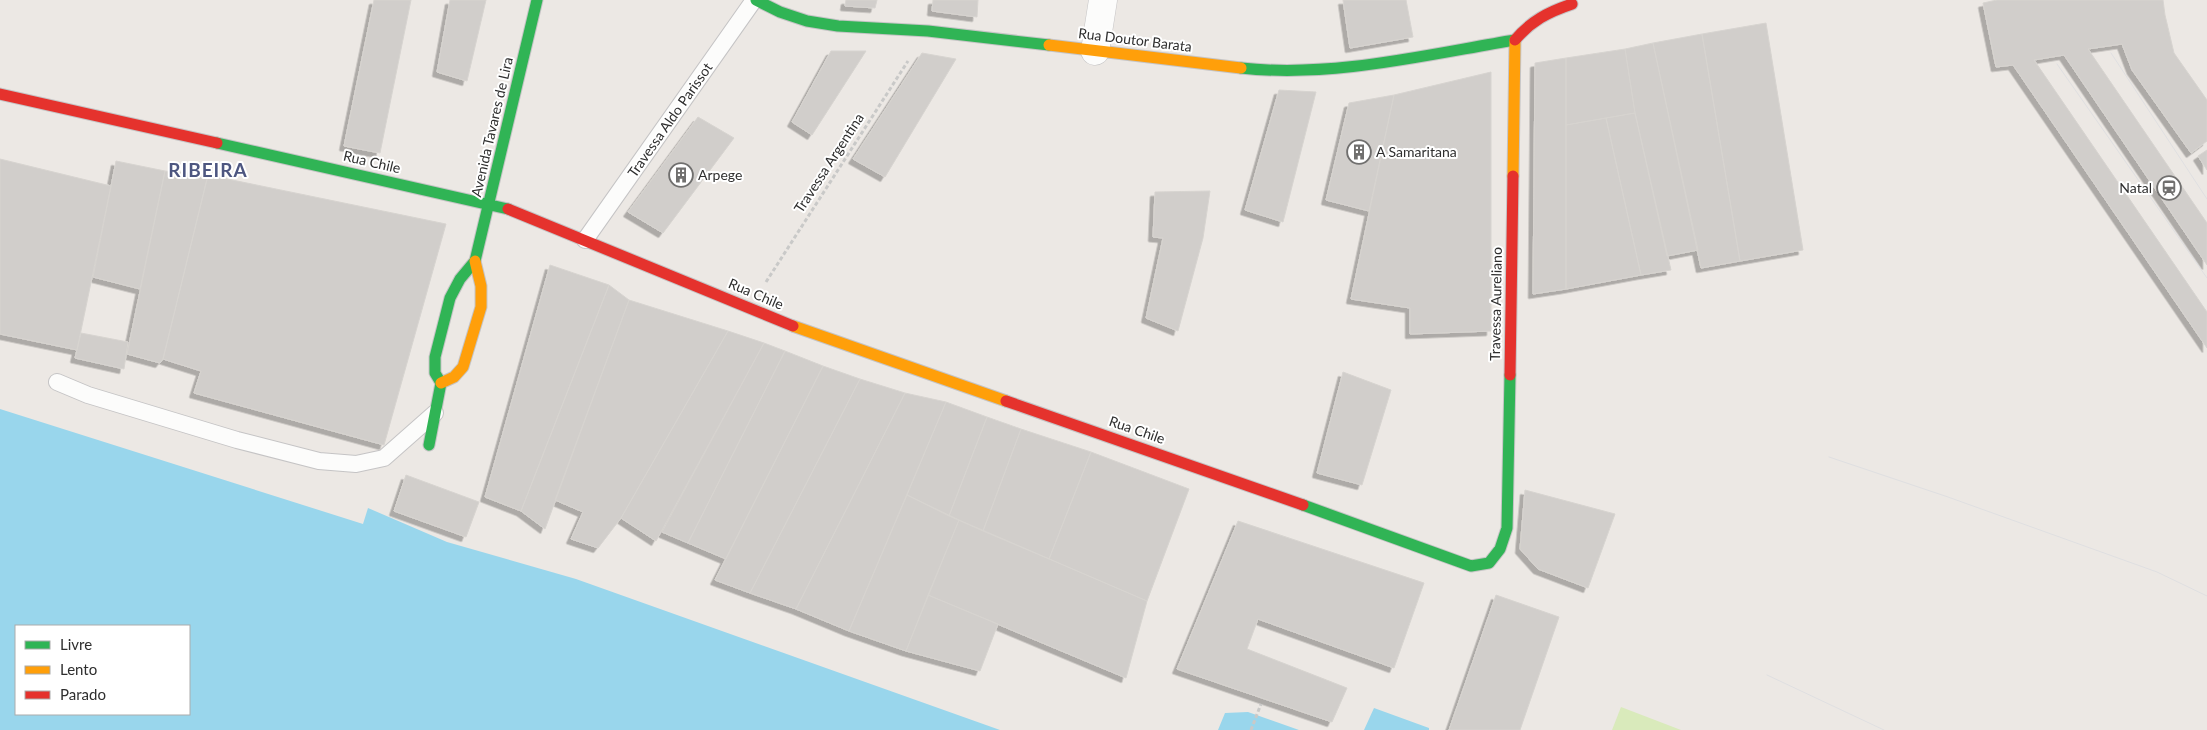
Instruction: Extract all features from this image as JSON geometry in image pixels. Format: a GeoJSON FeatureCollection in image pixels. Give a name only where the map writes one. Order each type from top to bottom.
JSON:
{"type":"FeatureCollection","features":[{"type":"Feature","properties":{"kind":"street","name":"Avenida Tavares de Lira"},"geometry":{"type":"LineString","coordinates":[[428,445],[440,383],[435,373],[435,357],[450,298],[460,279],[475,261],[537,0]]}},
{"type":"Feature","properties":{"kind":"street","name":"Rua Doutor Barata"},"geometry":{"type":"LineString","coordinates":[[755,0],[780,12],[807,21],[838,26],[928,31],[1245,68],[1313,70],[1378,64],[1515,40]]}},
{"type":"Feature","properties":{"kind":"street"},"geometry":{"type":"LineString","coordinates":[[1095,50],[1103,0]]}},
{"type":"Feature","properties":{"kind":"street"},"geometry":{"type":"LineString","coordinates":[[1515,40],[1538,16],[1567,2],[1587,1]]}},
{"type":"Feature","properties":{"kind":"street","name":"Travessa Aureliano"},"geometry":{"type":"LineString","coordinates":[[1489,564],[1500,550],[1507,528],[1515,40]]}},
{"type":"Feature","properties":{"kind":"street","name":"Rua Chile"},"geometry":{"type":"LineString","coordinates":[[0,94],[490,204],[521,213],[818,336],[1233,480],[1472,566],[1489,564]]}},
{"type":"Feature","properties":{"kind":"street","name":"Avenida Tavares de Lira"},"geometry":{"type":"LineString","coordinates":[[440,383],[454,377],[463,367],[480,307],[481,286],[475,261]]}},
{"type":"Feature","properties":{"kind":"lane","name":"Travessa Aldo Parissot"},"geometry":{"type":"LineString","coordinates":[[585,240],[755,0]]}},
{"type":"Feature","properties":{"kind":"lane"},"geometry":{"type":"LineString","coordinates":[[57,382],[107,401],[237,440],[319,461],[356,464],[384,458],[435,413]]}},
{"type":"Feature","properties":{"kind":"path","name":"Travessa Argentina"},"geometry":{"type":"LineString","coordinates":[[749,308],[928,31]]}},
{"type":"Feature","properties":{"kind":"path"},"geometry":{"type":"LineString","coordinates":[[1251,730],[1261,704]]}},
{"type":"Feature","properties":{"kind":"green space"},"geometry":{"type":"Polygon","coordinates":[[[1621,707],[1681,730],[1612,730],[1621,707]]]}},
{"type":"Feature","properties":{"kind":"water"},"geometry":{"type":"Polygon","coordinates":[[[0,409],[363,524],[368,508],[447,542],[576,579],[1000,730],[0,730],[0,409]]]}},
{"type":"Feature","properties":{"kind":"water"},"geometry":{"type":"Polygon","coordinates":[[[1374,708],[1429,728],[1429,730],[1364,730],[1374,708]]]}},
{"type":"Feature","properties":{"kind":"water"},"geometry":{"type":"Polygon","coordinates":[[[1248,712],[1299,730],[1218,730],[1225,713],[1248,712]]]}},
{"type":"Feature","properties":{"kind":"building"},"geometry":{"type":"Polygon","coordinates":[[[374,0],[411,0],[380,153],[344,146],[374,0]]]}},
{"type":"Feature","properties":{"kind":"building"},"geometry":{"type":"Polygon","coordinates":[[[450,0],[486,0],[467,81],[437,72],[450,0]]]}},
{"type":"Feature","properties":{"kind":"building"},"geometry":{"type":"Polygon","coordinates":[[[846,0],[877,0],[875,8],[845,6],[846,0]]]}},
{"type":"Feature","properties":{"kind":"building"},"geometry":{"type":"Polygon","coordinates":[[[933,0],[978,0],[977,17],[932,11],[933,0]]]}},
{"type":"Feature","properties":{"kind":"building"},"geometry":{"type":"Polygon","coordinates":[[[1343,0],[1406,0],[1413,37],[1350,48],[1343,0]]]}},
{"type":"Feature","properties":{"kind":"building","name":"Natal"},"geometry":{"type":"Polygon","coordinates":[[[1997,0],[2163,0],[2174,53],[2207,100],[2207,141],[2191,153],[2132,70],[2122,44],[2088,49],[2207,223],[2207,265],[2064,55],[2034,60],[2207,312],[2207,348],[2013,65],[1996,67],[1983,3],[1997,0]]]}},
{"type":"Feature","properties":{"kind":"building"},"geometry":{"type":"Polygon","coordinates":[[[1766,23],[1803,250],[1740,261],[1702,34],[1766,23]]]}},
{"type":"Feature","properties":{"kind":"building"},"geometry":{"type":"Polygon","coordinates":[[[1702,34],[1740,261],[1701,268],[1653,43],[1702,34]]]}},
{"type":"Feature","properties":{"kind":"building"},"geometry":{"type":"Polygon","coordinates":[[[1653,43],[1698,250],[1667,256],[1635,113],[1625,49],[1653,43]]]}},
{"type":"Feature","properties":{"kind":"building"},"geometry":{"type":"Polygon","coordinates":[[[1625,49],[1635,113],[1566,125],[1566,58],[1625,49]]]}},
{"type":"Feature","properties":{"kind":"building"},"geometry":{"type":"Polygon","coordinates":[[[831,51],[866,51],[812,135],[792,122],[831,51]]]}},
{"type":"Feature","properties":{"kind":"building"},"geometry":{"type":"Polygon","coordinates":[[[922,53],[956,59],[885,177],[853,159],[922,53]]]}},
{"type":"Feature","properties":{"kind":"building"},"geometry":{"type":"Polygon","coordinates":[[[1566,58],[1566,289],[1533,294],[1535,63],[1566,58]]]}},
{"type":"Feature","properties":{"kind":"building"},"geometry":{"type":"Polygon","coordinates":[[[1491,72],[1491,331],[1410,334],[1410,308],[1351,299],[1394,95],[1491,72]]]}},
{"type":"Feature","properties":{"kind":"building"},"geometry":{"type":"Polygon","coordinates":[[[1279,90],[1316,92],[1283,222],[1245,210],[1279,90]]]}},
{"type":"Feature","properties":{"kind":"building","name":"A Samaritana"},"geometry":{"type":"Polygon","coordinates":[[[1394,95],[1369,211],[1326,200],[1349,103],[1394,95]]]}},
{"type":"Feature","properties":{"kind":"building"},"geometry":{"type":"Polygon","coordinates":[[[1635,113],[1671,270],[1641,275],[1606,118],[1635,113]]]}},
{"type":"Feature","properties":{"kind":"building","name":"Arpege"},"geometry":{"type":"Polygon","coordinates":[[[698,117],[734,138],[663,233],[628,212],[698,117]]]}},
{"type":"Feature","properties":{"kind":"building"},"geometry":{"type":"Polygon","coordinates":[[[1606,118],[1641,275],[1566,289],[1566,125],[1606,118]]]}},
{"type":"Feature","properties":{"kind":"building"},"geometry":{"type":"Polygon","coordinates":[[[2207,150],[2207,170],[2198,156],[2207,150]]]}},
{"type":"Feature","properties":{"kind":"building"},"geometry":{"type":"Polygon","coordinates":[[[0,159],[111,186],[77,350],[0,334],[0,159]]]}},
{"type":"Feature","properties":{"kind":"building"},"geometry":{"type":"Polygon","coordinates":[[[116,161],[165,171],[140,289],[93,277],[116,161]]]}},
{"type":"Feature","properties":{"kind":"building"},"geometry":{"type":"Polygon","coordinates":[[[165,171],[208,175],[163,359],[160,363],[127,354],[165,171]]]}},
{"type":"Feature","properties":{"kind":"building"},"geometry":{"type":"Polygon","coordinates":[[[208,175],[446,224],[384,445],[194,393],[201,371],[163,359],[208,175]]]}},
{"type":"Feature","properties":{"kind":"building"},"geometry":{"type":"Polygon","coordinates":[[[1210,191],[1203,238],[1178,331],[1146,318],[1163,238],[1153,237],[1155,192],[1210,191]]]}},
{"type":"Feature","properties":{"kind":"building"},"geometry":{"type":"Polygon","coordinates":[[[550,265],[609,285],[521,511],[485,497],[550,265]]]}},
{"type":"Feature","properties":{"kind":"building"},"geometry":{"type":"Polygon","coordinates":[[[609,285],[629,300],[545,529],[521,511],[609,285]]]}},
{"type":"Feature","properties":{"kind":"building"},"geometry":{"type":"Polygon","coordinates":[[[629,300],[728,331],[621,518],[598,548],[571,539],[583,512],[555,500],[629,300]]]}},
{"type":"Feature","properties":{"kind":"building"},"geometry":{"type":"Polygon","coordinates":[[[728,331],[764,343],[656,541],[621,518],[728,331]]]}},
{"type":"Feature","properties":{"kind":"building"},"geometry":{"type":"Polygon","coordinates":[[[81,333],[128,342],[124,369],[75,358],[81,333]]]}},
{"type":"Feature","properties":{"kind":"building"},"geometry":{"type":"Polygon","coordinates":[[[764,343],[785,351],[688,543],[662,532],[764,343]]]}},
{"type":"Feature","properties":{"kind":"building"},"geometry":{"type":"Polygon","coordinates":[[[785,351],[823,366],[726,559],[688,543],[785,351]]]}},
{"type":"Feature","properties":{"kind":"building"},"geometry":{"type":"Polygon","coordinates":[[[823,366],[860,379],[750,593],[715,580],[823,366]]]}},
{"type":"Feature","properties":{"kind":"building"},"geometry":{"type":"Polygon","coordinates":[[[1343,372],[1391,390],[1362,485],[1317,473],[1343,372]]]}},
{"type":"Feature","properties":{"kind":"building"},"geometry":{"type":"Polygon","coordinates":[[[860,379],[905,393],[796,609],[750,593],[860,379]]]}},
{"type":"Feature","properties":{"kind":"building"},"geometry":{"type":"Polygon","coordinates":[[[905,393],[946,402],[849,631],[796,609],[905,393]]]}},
{"type":"Feature","properties":{"kind":"building"},"geometry":{"type":"Polygon","coordinates":[[[946,402],[987,417],[949,516],[907,495],[946,402]]]}},
{"type":"Feature","properties":{"kind":"building"},"geometry":{"type":"Polygon","coordinates":[[[987,417],[1021,429],[983,531],[949,516],[987,417]]]}},
{"type":"Feature","properties":{"kind":"building"},"geometry":{"type":"Polygon","coordinates":[[[1021,429],[1091,452],[1049,559],[983,531],[1021,429]]]}},
{"type":"Feature","properties":{"kind":"building"},"geometry":{"type":"Polygon","coordinates":[[[1091,452],[1189,489],[1147,601],[1049,559],[1091,452]]]}},
{"type":"Feature","properties":{"kind":"building"},"geometry":{"type":"Polygon","coordinates":[[[406,475],[479,502],[466,537],[394,511],[406,475]]]}},
{"type":"Feature","properties":{"kind":"building"},"geometry":{"type":"Polygon","coordinates":[[[1525,490],[1615,514],[1588,588],[1538,569],[1520,549],[1525,490]]]}},
{"type":"Feature","properties":{"kind":"building"},"geometry":{"type":"Polygon","coordinates":[[[907,495],[959,520],[906,651],[849,631],[907,495]]]}},
{"type":"Feature","properties":{"kind":"building"},"geometry":{"type":"Polygon","coordinates":[[[959,520],[1147,601],[1126,678],[928,595],[959,520]]]}},
{"type":"Feature","properties":{"kind":"building"},"geometry":{"type":"Polygon","coordinates":[[[1238,521],[1424,583],[1394,668],[1258,619],[1247,649],[1347,688],[1332,722],[1177,669],[1238,521]]]}},
{"type":"Feature","properties":{"kind":"building"},"geometry":{"type":"Polygon","coordinates":[[[928,595],[998,624],[980,671],[906,651],[928,595]]]}},
{"type":"Feature","properties":{"kind":"building"},"geometry":{"type":"Polygon","coordinates":[[[1496,595],[1559,617],[1520,730],[1449,730],[1496,595]]]}},
{"type":"Feature","properties":{"kind":"tram line"},"geometry":{"type":"LineString","coordinates":[[2111,53],[2207,199]]}},
{"type":"Feature","properties":{"kind":"tram line"},"geometry":{"type":"LineString","coordinates":[[2057,64],[2207,278]]}},
{"type":"Feature","properties":{"kind":"tram line"},"geometry":{"type":"LineString","coordinates":[[1829,457],[1948,497],[2157,572],[2207,596]]}},
{"type":"Feature","properties":{"kind":"tram line"},"geometry":{"type":"LineString","coordinates":[[1767,675],[1884,730]]}},
{"type":"Feature","properties":{"kind":"traffic: fast"},"geometry":{"type":"LineString","coordinates":[[429,445],[441,383],[435,373],[435,357],[450,298],[460,279],[475,261],[537,0]]}},
{"type":"Feature","properties":{"kind":"traffic: fast"},"geometry":{"type":"LineString","coordinates":[[756,0],[780,12],[807,21],[838,26],[928,31],[1049,45]]}},
{"type":"Feature","properties":{"kind":"traffic: fast"},"geometry":{"type":"LineString","coordinates":[[1241,68],[1310,70],[1344,67],[1413,58],[1515,40]]}},
{"type":"Feature","properties":{"kind":"traffic: fast"},"geometry":{"type":"LineString","coordinates":[[217,143],[508,209]]}},
{"type":"Feature","properties":{"kind":"traffic: fast"},"geometry":{"type":"LineString","coordinates":[[1303,505],[1471,566],[1489,563],[1500,549],[1507,528],[1510,375]]}},
{"type":"Feature","properties":{"kind":"traffic: slow"},"geometry":{"type":"LineString","coordinates":[[1513,176],[1515,40]]}},
{"type":"Feature","properties":{"kind":"traffic: slow"},"geometry":{"type":"LineString","coordinates":[[1049,45],[1241,68]]}},
{"type":"Feature","properties":{"kind":"traffic: slow"},"geometry":{"type":"LineString","coordinates":[[441,383],[454,377],[463,367],[481,307],[481,286],[475,261]]}},
{"type":"Feature","properties":{"kind":"traffic: slow"},"geometry":{"type":"LineString","coordinates":[[793,326],[1006,401]]}},
{"type":"Feature","properties":{"kind":"traffic: jam"},"geometry":{"type":"LineString","coordinates":[[1515,40],[1527,27],[1540,18],[1572,4]]}},
{"type":"Feature","properties":{"kind":"traffic: jam"},"geometry":{"type":"LineString","coordinates":[[0,94],[217,143]]}},
{"type":"Feature","properties":{"kind":"traffic: jam"},"geometry":{"type":"LineString","coordinates":[[1510,375],[1513,176]]}},
{"type":"Feature","properties":{"kind":"traffic: jam"},"geometry":{"type":"LineString","coordinates":[[508,209],[793,326]]}},
{"type":"Feature","properties":{"kind":"traffic: jam"},"geometry":{"type":"LineString","coordinates":[[1006,401],[1303,505]]}},
{"type":"Feature","properties":{"kind":"place","name":"A Samaritana"},"geometry":{"type":"Point","coordinates":[1359,152]}},
{"type":"Feature","properties":{"kind":"place","name":"Arpege"},"geometry":{"type":"Point","coordinates":[681,175]}},
{"type":"Feature","properties":{"kind":"place","name":"Natal"},"geometry":{"type":"Point","coordinates":[2169,188]}},
{"type":"Feature","properties":{"kind":"district","name":"RIBEIRA"},"geometry":{"type":"Point","coordinates":[208,170]}}]}
